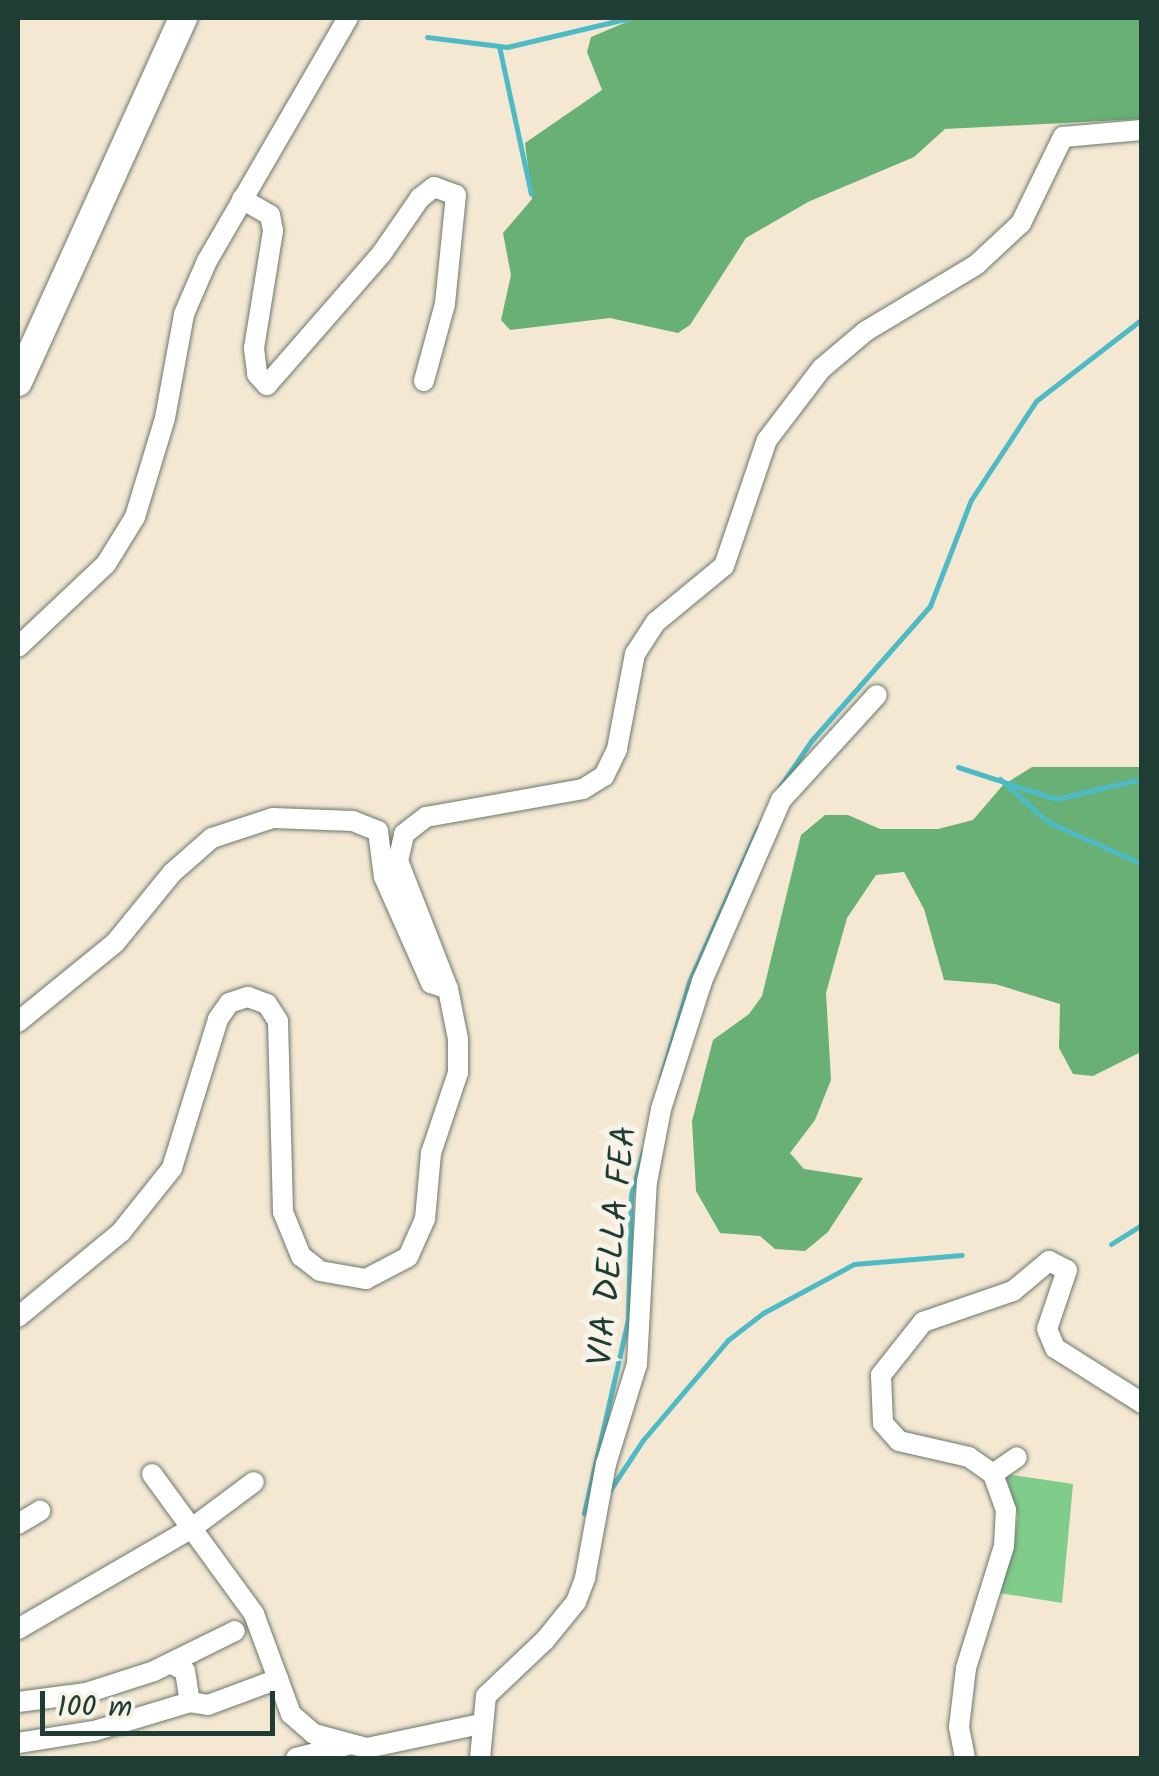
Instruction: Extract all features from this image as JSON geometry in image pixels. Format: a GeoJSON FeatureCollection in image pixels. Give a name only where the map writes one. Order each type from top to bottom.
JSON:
{"type":"FeatureCollection","features":[{"type":"Feature","properties":{"kind":"main road"},"geometry":{"type":"LineString","coordinates":[[18,382],[183,18]]}},
{"type":"Feature","properties":{"kind":"street"},"geometry":{"type":"LineString","coordinates":[[18,647],[106,564],[134,517],[165,418],[184,314],[242,199],[348,18]]}},
{"type":"Feature","properties":{"kind":"street"},"geometry":{"type":"LineString","coordinates":[[18,1317],[121,1232],[172,1168],[218,1019],[229,1003],[248,997],[267,1004],[278,1021],[288,1235],[301,1256],[331,1275],[366,1279],[389,1272],[421,1237],[431,1153],[458,1073],[448,988],[402,874],[404,834],[426,817],[582,789],[604,776],[617,749],[635,654],[656,622],[724,566],[768,440],[821,369],[866,331],[976,266],[1022,223],[1064,137],[1142,130]]}},
{"type":"Feature","properties":{"kind":"street"},"geometry":{"type":"LineString","coordinates":[[242,199],[270,215],[273,231],[254,348],[256,374],[267,385],[382,254],[420,198],[444,186],[456,195],[445,304],[424,381]]}},
{"type":"Feature","properties":{"kind":"street","name":"VIA DELLA FEA"},"geometry":{"type":"LineString","coordinates":[[480,1758],[480,1724],[486,1696],[545,1640],[576,1602],[585,1578],[606,1464],[637,1364],[647,1182],[661,1109],[702,981],[781,800],[876,695]]}},
{"type":"Feature","properties":{"kind":"street"},"geometry":{"type":"LineString","coordinates":[[18,1022],[116,943],[172,873],[212,838],[273,818],[353,820],[378,831],[384,878],[430,983],[448,988]]}},
{"type":"Feature","properties":{"kind":"street"},"geometry":{"type":"LineString","coordinates":[[965,1758],[959,1727],[966,1668],[1004,1546],[1006,1510],[993,1474],[969,1457],[899,1441],[883,1423],[881,1375],[923,1322],[1013,1292],[1050,1261],[1067,1270],[1047,1329],[1055,1348],[1142,1403]]}},
{"type":"Feature","properties":{"kind":"street"},"geometry":{"type":"LineString","coordinates":[[993,1474],[1017,1457]]}},
{"type":"Feature","properties":{"kind":"street"},"geometry":{"type":"LineString","coordinates":[[152,1474],[254,1614],[291,1714],[314,1734],[367,1748],[480,1724]]}},
{"type":"Feature","properties":{"kind":"street"},"geometry":{"type":"LineString","coordinates":[[18,1629],[192,1528],[254,1482]]}},
{"type":"Feature","properties":{"kind":"street"},"geometry":{"type":"LineString","coordinates":[[18,1524],[40,1511]]}},
{"type":"Feature","properties":{"kind":"street"},"geometry":{"type":"LineString","coordinates":[[18,1702],[86,1693],[170,1663],[234,1630]]}},
{"type":"Feature","properties":{"kind":"street"},"geometry":{"type":"LineString","coordinates":[[170,1663],[186,1671],[190,1702]]}},
{"type":"Feature","properties":{"kind":"street"},"geometry":{"type":"LineString","coordinates":[[18,1743],[94,1730],[190,1702],[208,1705],[278,1679]]}},
{"type":"Feature","properties":{"kind":"street"},"geometry":{"type":"LineString","coordinates":[[296,1758],[348,1745]]}},
{"type":"Feature","properties":{"kind":"green space"},"geometry":{"type":"Polygon","coordinates":[[[636,18],[1141,18],[1141,119],[945,129],[914,157],[808,202],[746,238],[690,325],[678,333],[610,318],[510,330],[501,320],[511,275],[503,233],[532,199],[525,143],[602,90],[587,52],[591,37],[636,18]]]}},
{"type":"Feature","properties":{"kind":"green space"},"geometry":{"type":"Polygon","coordinates":[[[1032,767],[1141,767],[1141,1052],[1093,1076],[1073,1074],[1059,1048],[1060,1004],[995,984],[944,980],[924,909],[904,872],[876,875],[847,918],[826,993],[831,1080],[815,1120],[790,1153],[804,1169],[863,1178],[828,1232],[805,1251],[775,1249],[760,1236],[720,1233],[696,1191],[692,1121],[713,1040],[749,1014],[762,996],[801,835],[825,815],[848,815],[880,829],[938,829],[973,820],[1003,785],[1032,767]]]}},
{"type":"Feature","properties":{"kind":"green space"},"geometry":{"type":"Polygon","coordinates":[[[1005,1474],[1073,1484],[1062,1603],[994,1592],[1013,1553],[1018,1515],[1005,1474]]]}},
{"type":"Feature","properties":{"kind":"waterway"},"geometry":{"type":"LineString","coordinates":[[427,37],[507,47],[630,18]]}},
{"type":"Feature","properties":{"kind":"waterway"},"geometry":{"type":"LineString","coordinates":[[499,46],[531,194]]}},
{"type":"Feature","properties":{"kind":"waterway"},"geometry":{"type":"LineString","coordinates":[[780,787],[811,741],[930,606],[971,500],[1036,401],[1142,319]]}},
{"type":"Feature","properties":{"kind":"waterway"},"geometry":{"type":"LineString","coordinates":[[958,767],[1056,799],[1142,779]]}},
{"type":"Feature","properties":{"kind":"waterway"},"geometry":{"type":"LineString","coordinates":[[1000,779],[1048,822],[1142,864]]}},
{"type":"Feature","properties":{"kind":"waterway"},"geometry":{"type":"LineString","coordinates":[[661,1078],[689,982],[758,828]]}},
{"type":"Feature","properties":{"kind":"waterway"},"geometry":{"type":"LineString","coordinates":[[584,1513],[628,1319],[631,1195],[643,1151]]}},
{"type":"Feature","properties":{"kind":"waterway"},"geometry":{"type":"LineString","coordinates":[[1111,1244],[1142,1225]]}},
{"type":"Feature","properties":{"kind":"waterway"},"geometry":{"type":"LineString","coordinates":[[610,1490],[643,1440],[728,1340],[763,1313],[854,1264],[962,1255]]}}]}
